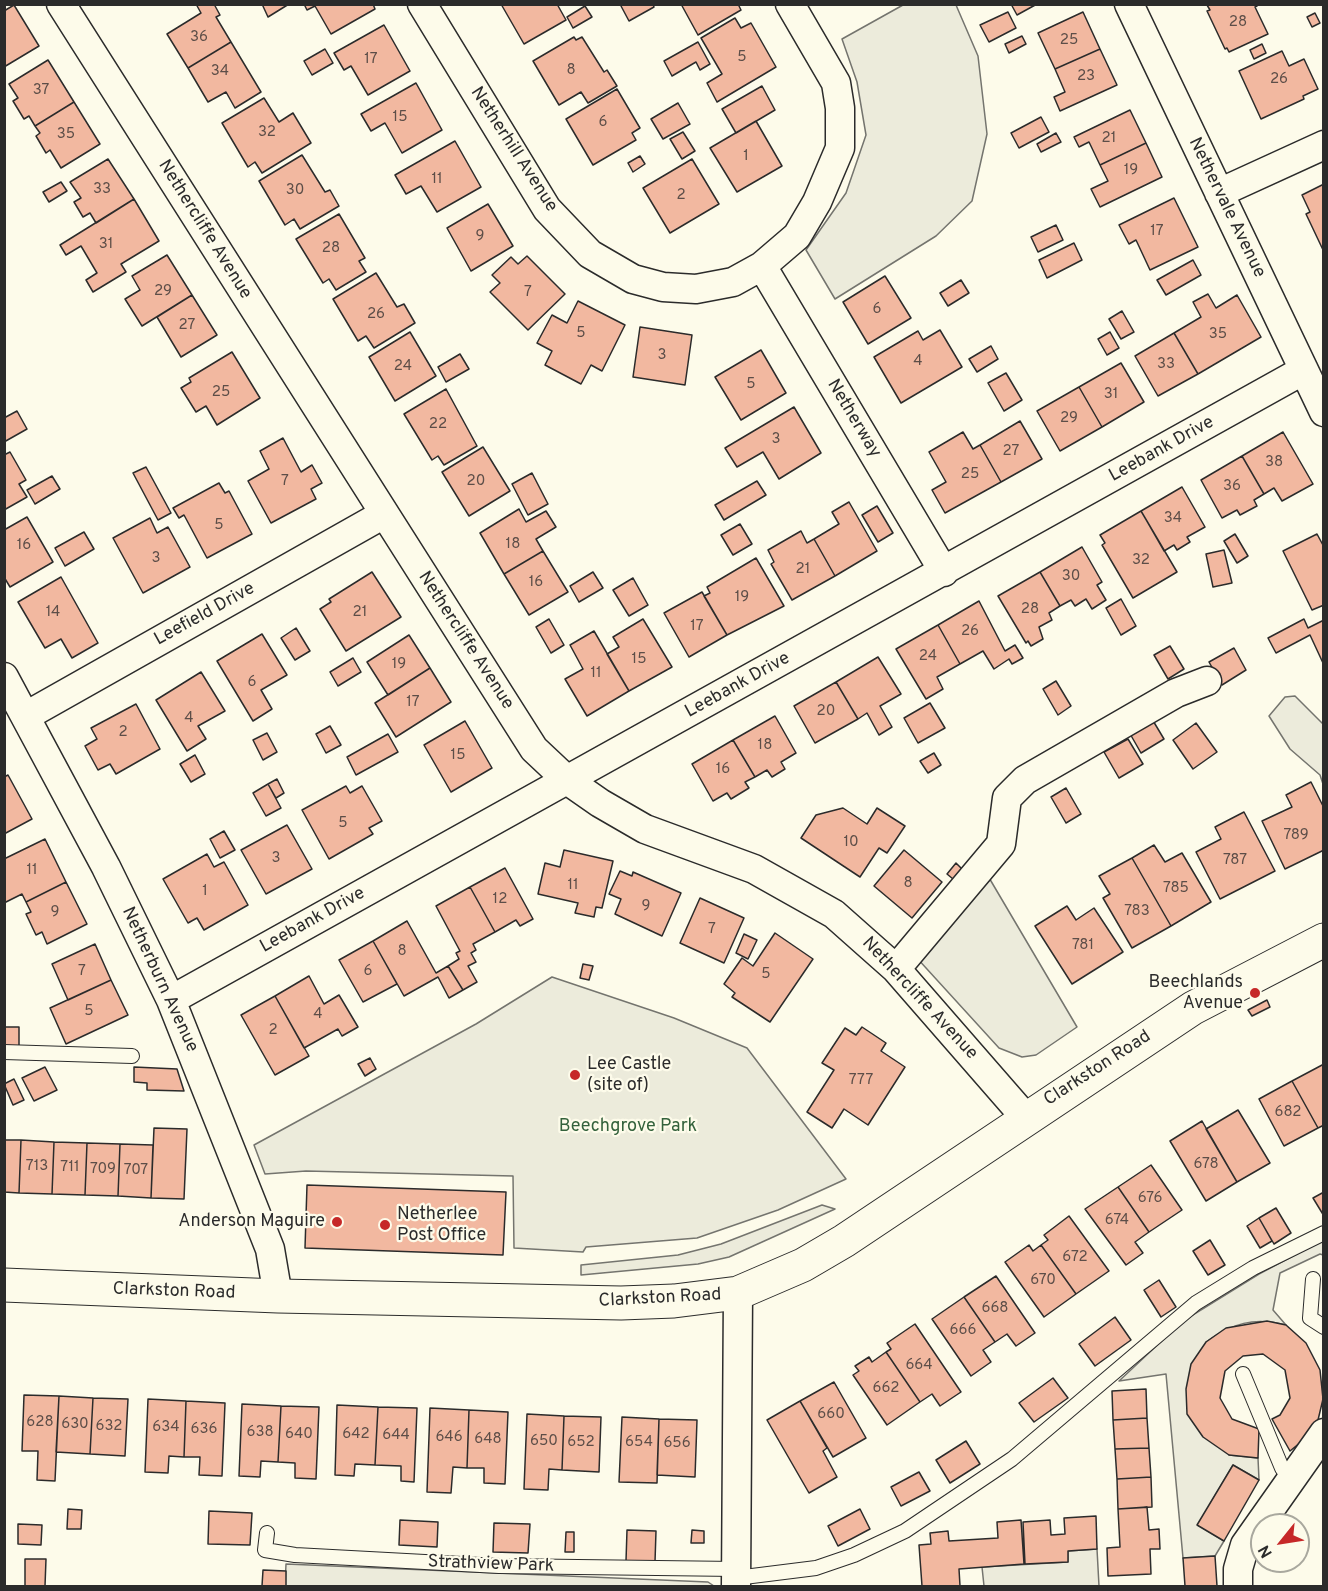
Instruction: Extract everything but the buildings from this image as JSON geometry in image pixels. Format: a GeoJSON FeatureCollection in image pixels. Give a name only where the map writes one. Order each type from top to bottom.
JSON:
{"type":"FeatureCollection","features":[{"type":"Feature","properties":{"kind":"main road","name":"Clarkston Road"},"geometry":{"type":"LineString","coordinates":[[4,1285],[278,1296],[621,1303],[701,1299],[738,1293],[803,1264],[844,1240],[1193,1008],[1323,940]]}},
{"type":"Feature","properties":{"kind":"street","name":"Nethercliffe Avenue"},"geometry":{"type":"LineString","coordinates":[[61,4],[534,748],[567,780],[600,803],[645,829],[754,869],[834,914],[896,969],[1026,1117]]}},
{"type":"Feature","properties":{"kind":"street","name":"Netherhill Avenue"},"geometry":{"type":"LineString","coordinates":[[423,4],[547,208],[590,254],[633,279],[663,287],[710,288],[733,282],[762,266],[797,236],[817,202],[840,148],[840,108],[836,83],[790,4]]}},
{"type":"Feature","properties":{"kind":"street","name":"Nethervale Avenue"},"geometry":{"type":"LineString","coordinates":[[1129,4],[1323,412]]}},
{"type":"Feature","properties":{"kind":"street"},"geometry":{"type":"LineString","coordinates":[[1219,194],[1323,146]]}},
{"type":"Feature","properties":{"kind":"street","name":"Netherway"},"geometry":{"type":"LineString","coordinates":[[762,266],[944,572]]}},
{"type":"Feature","properties":{"kind":"street","name":"Leebank Drive"},"geometry":{"type":"LineString","coordinates":[[171,1000],[1304,370]]}},
{"type":"Feature","properties":{"kind":"street","name":"Leefield Drive"},"geometry":{"type":"LineString","coordinates":[[26,716],[384,514]]}},
{"type":"Feature","properties":{"kind":"street","name":"Netherburn Avenue"},"geometry":{"type":"LineString","coordinates":[[4,677],[106,867],[171,1000],[270,1249],[278,1296]]}},
{"type":"Feature","properties":{"kind":"street"},"geometry":{"type":"LineString","coordinates":[[896,969],[1001,844],[1007,798],[1025,780],[1176,693],[1207,681]]}},
{"type":"Feature","properties":{"kind":"street"},"geometry":{"type":"LineString","coordinates":[[736,1578],[738,1293]]}},
{"type":"Feature","properties":{"kind":"street"},"geometry":{"type":"LineString","coordinates":[[1238,1587],[1238,1569],[1245,1545],[1323,1433]]}},
{"type":"Feature","properties":{"kind":"lane"},"geometry":{"type":"LineString","coordinates":[[4,1052],[132,1056]]}},
{"type":"Feature","properties":{"kind":"lane"},"geometry":{"type":"LineString","coordinates":[[736,1578],[816,1568],[854,1555],[905,1531],[1012,1460],[1196,1303],[1253,1268],[1323,1233]]}},
{"type":"Feature","properties":{"kind":"lane"},"geometry":{"type":"LineString","coordinates":[[1312,1279],[1310,1318],[1323,1327]]}},
{"type":"Feature","properties":{"kind":"lane"},"geometry":{"type":"LineString","coordinates":[[1243,1374],[1282,1468],[1290,1480]]}},
{"type":"Feature","properties":{"kind":"lane","name":"Strathview Park"},"geometry":{"type":"LineString","coordinates":[[267,1533],[265,1550],[295,1555],[736,1578]]}},
{"type":"Feature","properties":{"kind":"green space"},"geometry":{"type":"Polygon","coordinates":[[[903,5],[956,5],[978,56],[987,134],[972,201],[936,236],[835,299],[806,250],[846,193],[866,135],[857,82],[842,39],[903,5]]]}},
{"type":"Feature","properties":{"kind":"green space"},"geometry":{"type":"Polygon","coordinates":[[[1295,696],[1323,724],[1323,784],[1320,775],[1290,749],[1269,716],[1285,697],[1295,696]]]}},
{"type":"Feature","properties":{"kind":"green space"},"geometry":{"type":"Polygon","coordinates":[[[988,876],[1077,1027],[1036,1055],[1022,1057],[999,1048],[916,957],[988,876]]]}},
{"type":"Feature","properties":{"kind":"green space","name":"Beechgrove Park"},"geometry":{"type":"Polygon","coordinates":[[[552,977],[674,1018],[747,1048],[846,1179],[778,1210],[697,1238],[586,1247],[583,1252],[514,1248],[513,1176],[306,1171],[265,1174],[254,1145],[476,1024],[552,977]]]}},
{"type":"Feature","properties":{"kind":"green space"},"geometry":{"type":"Polygon","coordinates":[[[822,1205],[835,1209],[729,1257],[698,1264],[581,1275],[581,1265],[678,1255],[721,1244],[822,1205]]]}},
{"type":"Feature","properties":{"kind":"green space"},"geometry":{"type":"Polygon","coordinates":[[[1323,1240],[1323,1255],[1320,1254],[1280,1273],[1273,1310],[1286,1325],[1264,1322],[1244,1323],[1225,1330],[1206,1342],[1229,1455],[1258,1458],[1259,1480],[1233,1465],[1198,1525],[1224,1541],[1215,1556],[1183,1558],[1166,1374],[1119,1381],[1183,1321],[1259,1274],[1323,1240]]]}},
{"type":"Feature","properties":{"kind":"green space"},"geometry":{"type":"Polygon","coordinates":[[[1097,1549],[1099,1586],[984,1586],[982,1567],[1068,1562],[1068,1551],[1097,1549]]]}},
{"type":"Feature","properties":{"kind":"green space"},"geometry":{"type":"Polygon","coordinates":[[[286,1564],[708,1582],[714,1586],[285,1586],[286,1564]]]}},
{"type":"Feature","properties":{"kind":"place","name":"Beechlands Avenue"},"geometry":{"type":"Point","coordinates":[1255,993]}},
{"type":"Feature","properties":{"kind":"place","name":"Lee Castle (site of)"},"geometry":{"type":"Point","coordinates":[575,1075]}},
{"type":"Feature","properties":{"kind":"place","name":"Anderson Maguire"},"geometry":{"type":"Point","coordinates":[337,1222]}},
{"type":"Feature","properties":{"kind":"place","name":"Netherlee Post Office"},"geometry":{"type":"Point","coordinates":[385,1225]}}]}
